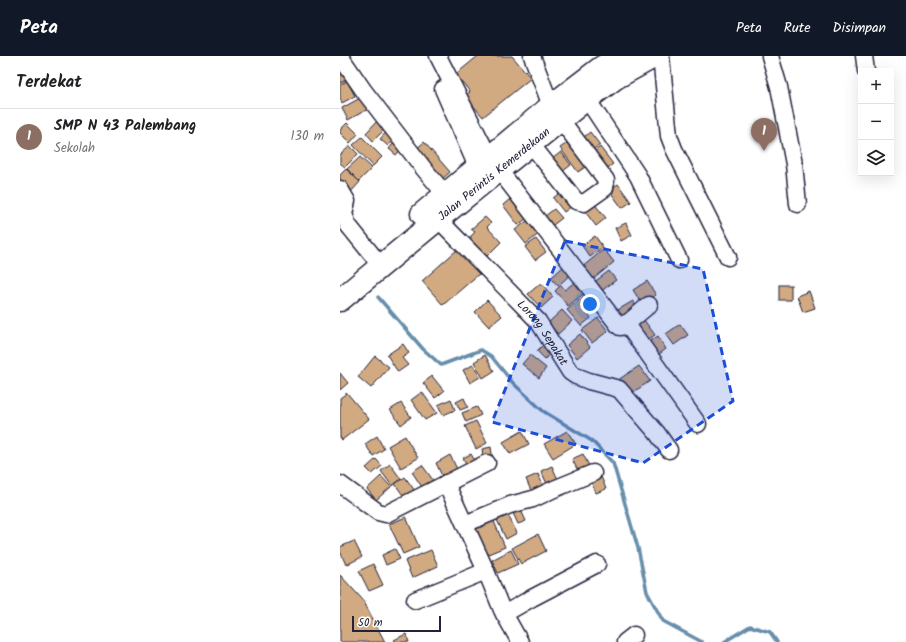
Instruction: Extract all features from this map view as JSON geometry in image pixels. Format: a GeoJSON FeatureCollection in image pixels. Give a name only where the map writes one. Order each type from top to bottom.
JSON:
{"type":"FeatureCollection","features":[{"type":"Feature","properties":{"kind":"highway"},"geometry":{"type":"LineString","coordinates":[[340,282],[445,194],[488,165],[556,113],[602,68],[621,56]]}},
{"type":"Feature","properties":{"kind":"highway","name":"Jalan Perintis Kemerdekaan"},"geometry":{"type":"LineString","coordinates":[[340,300],[438,219],[488,165],[531,144],[556,113],[587,99],[617,77],[655,56]]}},
{"type":"Feature","properties":{"kind":"street"},"geometry":{"type":"LineString","coordinates":[[340,56],[364,91],[445,194]]}},
{"type":"Feature","properties":{"kind":"street"},"geometry":{"type":"LineString","coordinates":[[428,56],[488,165],[618,325],[622,327],[649,304]]}},
{"type":"Feature","properties":{"kind":"street"},"geometry":{"type":"LineString","coordinates":[[438,56],[488,165]]}},
{"type":"Feature","properties":{"kind":"street"},"geometry":{"type":"LineString","coordinates":[[531,144],[576,201],[584,202],[605,188],[606,180],[556,113],[532,56]]}},
{"type":"Feature","properties":{"kind":"street"},"geometry":{"type":"LineString","coordinates":[[661,56],[669,136],[674,149],[728,257]]}},
{"type":"Feature","properties":{"kind":"street"},"geometry":{"type":"LineString","coordinates":[[770,56],[794,164],[798,204]]}},
{"type":"Feature","properties":{"kind":"street"},"geometry":{"type":"LineString","coordinates":[[864,56],[866,68]]}},
{"type":"Feature","properties":{"kind":"street"},"geometry":{"type":"LineString","coordinates":[[587,99],[638,176],[680,260]]}},
{"type":"Feature","properties":{"kind":"street"},"geometry":{"type":"LineString","coordinates":[[340,189],[347,201],[344,214],[348,225],[372,256]]}},
{"type":"Feature","properties":{"kind":"street","name":"Lorong Sepakat"},"geometry":{"type":"LineString","coordinates":[[438,219],[538,321],[570,372],[589,381],[619,389],[657,433],[669,450]]}},
{"type":"Feature","properties":{"kind":"street"},"geometry":{"type":"LineString","coordinates":[[626,323],[698,424]]}},
{"type":"Feature","properties":{"kind":"street"},"geometry":{"type":"LineString","coordinates":[[340,484],[378,512],[386,514],[487,463]]}},
{"type":"Feature","properties":{"kind":"street"},"geometry":{"type":"LineString","coordinates":[[465,524],[510,505],[533,499],[593,473]]}},
{"type":"Feature","properties":{"kind":"street"},"geometry":{"type":"LineString","coordinates":[[446,483],[504,614],[520,642]]}},
{"type":"Feature","properties":{"kind":"street"},"geometry":{"type":"LineString","coordinates":[[504,614],[597,564]]}},
{"type":"Feature","properties":{"kind":"street"},"geometry":{"type":"LineString","coordinates":[[415,600],[486,571]]}},
{"type":"Feature","properties":{"kind":"highlighted area"},"geometry":{"type":"Polygon","coordinates":[[[565,241],[703,269],[733,401],[643,463],[492,422],[565,241]]]}},
{"type":"Feature","properties":{"kind":"building"},"geometry":{"type":"Polygon","coordinates":[[[478,56],[512,56],[531,78],[483,117],[465,96],[470,92],[456,74],[478,56]]]}},
{"type":"Feature","properties":{"kind":"building"},"geometry":{"type":"Polygon","coordinates":[[[340,66],[348,79],[340,83],[340,66]]]}},
{"type":"Feature","properties":{"kind":"building"},"geometry":{"type":"Polygon","coordinates":[[[347,81],[355,96],[342,103],[340,98],[340,85],[347,81]]]}},
{"type":"Feature","properties":{"kind":"building"},"geometry":{"type":"Polygon","coordinates":[[[362,97],[368,109],[348,120],[342,108],[362,97]]]}},
{"type":"Feature","properties":{"kind":"building"},"geometry":{"type":"Polygon","coordinates":[[[378,120],[386,128],[373,141],[366,133],[378,120]]]}},
{"type":"Feature","properties":{"kind":"building"},"geometry":{"type":"Polygon","coordinates":[[[347,123],[358,134],[350,143],[340,133],[340,130],[347,123]]]}},
{"type":"Feature","properties":{"kind":"building"},"geometry":{"type":"Polygon","coordinates":[[[389,129],[397,137],[388,146],[380,139],[389,129]]]}},
{"type":"Feature","properties":{"kind":"building"},"geometry":{"type":"Polygon","coordinates":[[[590,132],[600,145],[588,153],[579,141],[590,132]]]}},
{"type":"Feature","properties":{"kind":"building"},"geometry":{"type":"Polygon","coordinates":[[[362,137],[382,157],[373,166],[353,145],[362,137]]]}},
{"type":"Feature","properties":{"kind":"building"},"geometry":{"type":"Polygon","coordinates":[[[573,139],[591,163],[578,172],[560,148],[573,139]]]}},
{"type":"Feature","properties":{"kind":"building"},"geometry":{"type":"Polygon","coordinates":[[[396,140],[404,146],[396,155],[389,149],[396,140]]]}},
{"type":"Feature","properties":{"kind":"building"},"geometry":{"type":"Polygon","coordinates":[[[424,142],[450,172],[441,180],[415,150],[424,142]]]}},
{"type":"Feature","properties":{"kind":"building"},"geometry":{"type":"Polygon","coordinates":[[[350,146],[358,154],[345,167],[340,163],[340,155],[350,146]]]}},
{"type":"Feature","properties":{"kind":"building"},"geometry":{"type":"Polygon","coordinates":[[[600,147],[613,164],[602,172],[589,156],[600,147]]]}},
{"type":"Feature","properties":{"kind":"building"},"geometry":{"type":"Polygon","coordinates":[[[561,152],[571,165],[558,175],[548,162],[561,152]]]}},
{"type":"Feature","properties":{"kind":"building"},"geometry":{"type":"Polygon","coordinates":[[[360,157],[372,168],[359,181],[347,169],[360,157]]]}},
{"type":"Feature","properties":{"kind":"building"},"geometry":{"type":"Polygon","coordinates":[[[346,169],[360,182],[349,194],[340,185],[340,175],[346,169]]]}},
{"type":"Feature","properties":{"kind":"building"},"geometry":{"type":"Polygon","coordinates":[[[618,184],[631,202],[622,208],[609,190],[618,184]]]}},
{"type":"Feature","properties":{"kind":"building"},"geometry":{"type":"Polygon","coordinates":[[[565,189],[576,203],[564,212],[553,198],[565,189]]]}},
{"type":"Feature","properties":{"kind":"building"},"geometry":{"type":"Polygon","coordinates":[[[516,194],[531,215],[518,225],[503,205],[516,194]]]}},
{"type":"Feature","properties":{"kind":"building"},"geometry":{"type":"Polygon","coordinates":[[[592,201],[606,218],[596,226],[583,209],[592,201]]]}},
{"type":"Feature","properties":{"kind":"building"},"geometry":{"type":"Polygon","coordinates":[[[554,209],[562,218],[548,229],[540,220],[554,209]]]}},
{"type":"Feature","properties":{"kind":"building"},"geometry":{"type":"Polygon","coordinates":[[[485,217],[491,223],[487,227],[501,242],[482,261],[466,244],[475,232],[471,229],[485,217]]]}},
{"type":"Feature","properties":{"kind":"building"},"geometry":{"type":"Polygon","coordinates":[[[531,218],[541,232],[526,244],[515,230],[531,218]]]}},
{"type":"Feature","properties":{"kind":"building"},"geometry":{"type":"Polygon","coordinates":[[[626,223],[632,235],[621,241],[615,228],[626,223]]]}},
{"type":"Feature","properties":{"kind":"building"},"geometry":{"type":"Polygon","coordinates":[[[595,236],[603,247],[590,257],[582,246],[595,236]]]}},
{"type":"Feature","properties":{"kind":"building"},"geometry":{"type":"Polygon","coordinates":[[[536,239],[546,252],[535,260],[525,247],[536,239]]]}},
{"type":"Feature","properties":{"kind":"building"},"geometry":{"type":"Polygon","coordinates":[[[458,249],[480,273],[443,305],[422,281],[458,249]]]}},
{"type":"Feature","properties":{"kind":"building"},"geometry":{"type":"Polygon","coordinates":[[[604,249],[614,262],[591,281],[581,268],[604,249]]]}},
{"type":"Feature","properties":{"kind":"building"},"geometry":{"type":"Polygon","coordinates":[[[567,263],[574,271],[558,286],[551,278],[567,263]]]}},
{"type":"Feature","properties":{"kind":"building"},"geometry":{"type":"Polygon","coordinates":[[[609,271],[616,280],[600,292],[593,283],[609,271]]]}},
{"type":"Feature","properties":{"kind":"building"},"geometry":{"type":"Polygon","coordinates":[[[577,280],[586,292],[568,306],[555,291],[561,285],[565,290],[577,280]]]}},
{"type":"Feature","properties":{"kind":"building"},"geometry":{"type":"Polygon","coordinates":[[[647,281],[656,295],[642,304],[633,290],[647,281]]]}},
{"type":"Feature","properties":{"kind":"building"},"geometry":{"type":"Polygon","coordinates":[[[541,283],[553,297],[541,308],[528,294],[541,283]]]}},
{"type":"Feature","properties":{"kind":"building"},"geometry":{"type":"Polygon","coordinates":[[[779,285],[791,285],[791,300],[779,300],[779,285]]]}},
{"type":"Feature","properties":{"kind":"building"},"geometry":{"type":"Polygon","coordinates":[[[809,291],[815,308],[803,312],[797,296],[809,291]]]}},
{"type":"Feature","properties":{"kind":"building"},"geometry":{"type":"Polygon","coordinates":[[[587,293],[597,304],[587,312],[591,318],[581,326],[567,310],[587,293]]]}},
{"type":"Feature","properties":{"kind":"building"},"geometry":{"type":"Polygon","coordinates":[[[487,300],[502,316],[489,327],[475,312],[487,300]]]}},
{"type":"Feature","properties":{"kind":"building"},"geometry":{"type":"Polygon","coordinates":[[[633,301],[638,310],[622,320],[616,311],[633,301]]]}},
{"type":"Feature","properties":{"kind":"building"},"geometry":{"type":"Polygon","coordinates":[[[562,310],[572,321],[558,334],[548,323],[562,310]]]}},
{"type":"Feature","properties":{"kind":"building"},"geometry":{"type":"Polygon","coordinates":[[[641,316],[655,335],[643,343],[629,324],[641,316]]]}},
{"type":"Feature","properties":{"kind":"building"},"geometry":{"type":"Polygon","coordinates":[[[598,318],[608,331],[592,343],[582,330],[598,318]]]}},
{"type":"Feature","properties":{"kind":"building"},"geometry":{"type":"Polygon","coordinates":[[[680,324],[688,335],[674,345],[666,334],[680,324]]]}},
{"type":"Feature","properties":{"kind":"building"},"geometry":{"type":"Polygon","coordinates":[[[580,334],[590,347],[577,358],[567,345],[580,334]]]}},
{"type":"Feature","properties":{"kind":"building"},"geometry":{"type":"Polygon","coordinates":[[[658,336],[666,349],[654,358],[645,345],[658,336]]]}},
{"type":"Feature","properties":{"kind":"building"},"geometry":{"type":"Polygon","coordinates":[[[403,344],[409,353],[402,358],[408,365],[398,372],[387,355],[403,344]]]}},
{"type":"Feature","properties":{"kind":"building"},"geometry":{"type":"Polygon","coordinates":[[[544,344],[552,351],[545,359],[537,351],[544,344]]]}},
{"type":"Feature","properties":{"kind":"building"},"geometry":{"type":"Polygon","coordinates":[[[485,355],[494,371],[483,378],[474,362],[485,355]]]}},
{"type":"Feature","properties":{"kind":"building"},"geometry":{"type":"Polygon","coordinates":[[[530,355],[546,368],[539,378],[522,364],[530,355]]]}},
{"type":"Feature","properties":{"kind":"building"},"geometry":{"type":"Polygon","coordinates":[[[375,356],[389,367],[371,388],[358,377],[375,356]]]}},
{"type":"Feature","properties":{"kind":"building"},"geometry":{"type":"Polygon","coordinates":[[[473,365],[480,377],[470,383],[463,370],[473,365]]]}},
{"type":"Feature","properties":{"kind":"building"},"geometry":{"type":"Polygon","coordinates":[[[639,366],[650,381],[629,395],[618,380],[639,366]]]}},
{"type":"Feature","properties":{"kind":"building"},"geometry":{"type":"Polygon","coordinates":[[[340,373],[348,383],[340,390],[340,373]]]}},
{"type":"Feature","properties":{"kind":"building"},"geometry":{"type":"Polygon","coordinates":[[[432,376],[444,391],[435,398],[423,383],[432,376]]]}},
{"type":"Feature","properties":{"kind":"building"},"geometry":{"type":"Polygon","coordinates":[[[422,392],[437,413],[425,420],[411,400],[422,392]]]}},
{"type":"Feature","properties":{"kind":"building"},"geometry":{"type":"Polygon","coordinates":[[[347,393],[369,419],[342,440],[340,437],[340,398],[347,393]]]}},
{"type":"Feature","properties":{"kind":"building"},"geometry":{"type":"Polygon","coordinates":[[[464,398],[468,407],[460,410],[456,402],[464,398]]]}},
{"type":"Feature","properties":{"kind":"building"},"geometry":{"type":"Polygon","coordinates":[[[451,399],[455,410],[443,415],[438,405],[451,399]]]}},
{"type":"Feature","properties":{"kind":"building"},"geometry":{"type":"Polygon","coordinates":[[[401,403],[411,417],[401,425],[390,410],[401,403]]]}},
{"type":"Feature","properties":{"kind":"building"},"geometry":{"type":"Polygon","coordinates":[[[477,407],[481,415],[466,422],[462,413],[477,407]]]}},
{"type":"Feature","properties":{"kind":"building"},"geometry":{"type":"Polygon","coordinates":[[[476,421],[487,443],[476,449],[465,426],[476,421]]]}},
{"type":"Feature","properties":{"kind":"building"},"geometry":{"type":"Polygon","coordinates":[[[522,431],[529,444],[510,454],[503,442],[522,431]]]}},
{"type":"Feature","properties":{"kind":"building"},"geometry":{"type":"Polygon","coordinates":[[[567,431],[576,444],[553,458],[544,444],[567,431]]]}},
{"type":"Feature","properties":{"kind":"building"},"geometry":{"type":"Polygon","coordinates":[[[377,436],[384,449],[373,456],[365,444],[377,436]]]}},
{"type":"Feature","properties":{"kind":"building"},"geometry":{"type":"Polygon","coordinates":[[[405,436],[418,458],[401,468],[388,446],[405,436]]]}},
{"type":"Feature","properties":{"kind":"building"},"geometry":{"type":"Polygon","coordinates":[[[491,447],[493,461],[484,462],[482,449],[491,447]]]}},
{"type":"Feature","properties":{"kind":"building"},"geometry":{"type":"Polygon","coordinates":[[[471,454],[475,461],[467,465],[463,458],[471,454]]]}},
{"type":"Feature","properties":{"kind":"building"},"geometry":{"type":"Polygon","coordinates":[[[583,454],[592,472],[581,477],[572,459],[583,454]]]}},
{"type":"Feature","properties":{"kind":"building"},"geometry":{"type":"Polygon","coordinates":[[[450,455],[458,471],[443,478],[436,463],[450,455]]]}},
{"type":"Feature","properties":{"kind":"building"},"geometry":{"type":"Polygon","coordinates":[[[376,459],[382,466],[372,474],[366,468],[376,459]]]}},
{"type":"Feature","properties":{"kind":"building"},"geometry":{"type":"Polygon","coordinates":[[[390,464],[401,479],[392,486],[381,471],[390,464]]]}},
{"type":"Feature","properties":{"kind":"building"},"geometry":{"type":"Polygon","coordinates":[[[422,465],[433,480],[422,487],[412,472],[422,465]]]}},
{"type":"Feature","properties":{"kind":"building"},"geometry":{"type":"Polygon","coordinates":[[[552,466],[560,484],[549,488],[541,471],[552,466]]]}},
{"type":"Feature","properties":{"kind":"building"},"geometry":{"type":"Polygon","coordinates":[[[538,474],[546,492],[534,498],[526,479],[538,474]]]}},
{"type":"Feature","properties":{"kind":"building"},"geometry":{"type":"Polygon","coordinates":[[[600,474],[606,489],[596,493],[589,478],[600,474]]]}},
{"type":"Feature","properties":{"kind":"building"},"geometry":{"type":"Polygon","coordinates":[[[381,476],[391,487],[376,500],[367,489],[381,476]]]}},
{"type":"Feature","properties":{"kind":"building"},"geometry":{"type":"Polygon","coordinates":[[[405,477],[415,491],[405,498],[395,484],[405,477]]]}},
{"type":"Feature","properties":{"kind":"building"},"geometry":{"type":"Polygon","coordinates":[[[520,508],[526,521],[518,524],[512,511],[520,508]]]}},
{"type":"Feature","properties":{"kind":"building"},"geometry":{"type":"Polygon","coordinates":[[[507,513],[517,533],[506,539],[496,518],[507,513]]]}},
{"type":"Feature","properties":{"kind":"building"},"geometry":{"type":"Polygon","coordinates":[[[406,517],[419,547],[403,554],[389,524],[406,517]]]}},
{"type":"Feature","properties":{"kind":"building"},"geometry":{"type":"Polygon","coordinates":[[[492,517],[505,547],[486,555],[473,526],[492,517]]]}},
{"type":"Feature","properties":{"kind":"building"},"geometry":{"type":"Polygon","coordinates":[[[538,534],[546,551],[521,564],[512,548],[538,534]]]}},
{"type":"Feature","properties":{"kind":"building"},"geometry":{"type":"Polygon","coordinates":[[[354,541],[362,557],[346,565],[340,551],[340,547],[354,541]]]}},
{"type":"Feature","properties":{"kind":"building"},"geometry":{"type":"Polygon","coordinates":[[[395,549],[400,559],[386,565],[382,555],[395,549]]]}},
{"type":"Feature","properties":{"kind":"building"},"geometry":{"type":"Polygon","coordinates":[[[431,550],[438,566],[412,578],[405,561],[431,550]]]}},
{"type":"Feature","properties":{"kind":"building"},"geometry":{"type":"Polygon","coordinates":[[[511,550],[518,564],[498,573],[492,560],[511,550]]]}},
{"type":"Feature","properties":{"kind":"building"},"geometry":{"type":"Polygon","coordinates":[[[373,564],[383,585],[369,591],[359,571],[373,564]]]}},
{"type":"Feature","properties":{"kind":"building"},"geometry":{"type":"Polygon","coordinates":[[[340,575],[363,600],[385,642],[340,642],[340,575]]]}},
{"type":"Feature","properties":{"kind":"building"},"geometry":{"type":"Polygon","coordinates":[[[406,634],[409,642],[396,642],[394,640],[406,634]]]}},
{"type":"Feature","properties":{"kind":"waterway"},"geometry":{"type":"LineString","coordinates":[[378,297],[423,349],[441,365],[481,350],[491,356],[513,383],[543,411],[592,441],[613,463],[638,548],[647,592],[663,621],[702,642]]}},
{"type":"Feature","properties":{"kind":"waterway"},"geometry":{"type":"LineString","coordinates":[[724,642],[750,626],[770,632],[777,642]]}},
{"type":"Feature","properties":{"kind":"place","name":"SMP N 43 Palembang"},"geometry":{"type":"Point","coordinates":[764,151]}}]}
